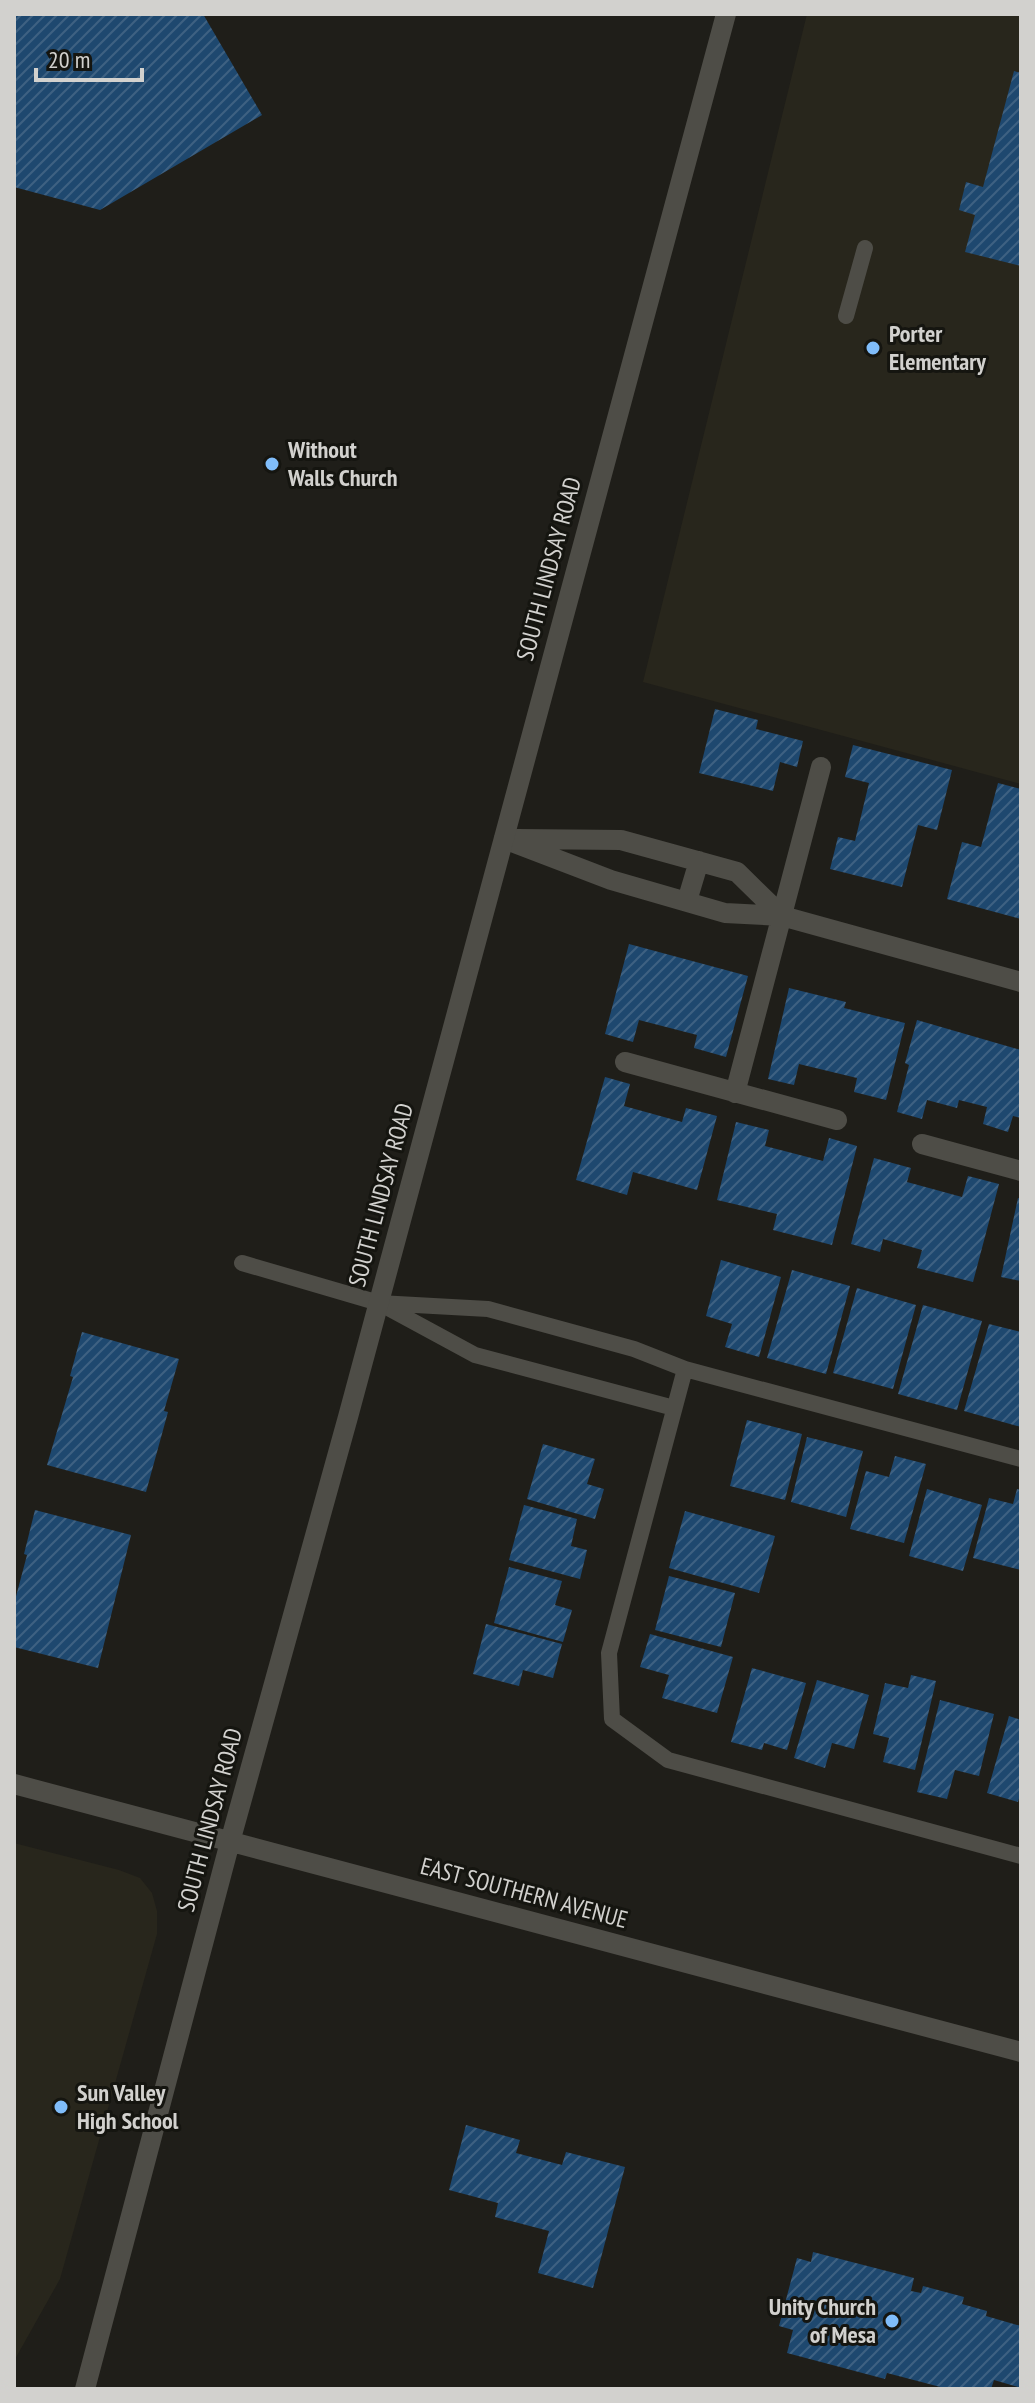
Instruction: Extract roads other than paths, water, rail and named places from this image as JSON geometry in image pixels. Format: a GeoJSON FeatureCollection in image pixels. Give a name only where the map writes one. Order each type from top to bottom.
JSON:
{"type":"FeatureCollection","features":[{"type":"Feature","properties":{"kind":"main road","name":"SOUTH LINDSAY ROAD"},"geometry":{"type":"LineString","coordinates":[[85,2389],[230,1842],[379,1303],[726,14]]}},
{"type":"Feature","properties":{"kind":"main road"},"geometry":{"type":"LineString","coordinates":[[735,1093],[821,767]]}},
{"type":"Feature","properties":{"kind":"main road"},"geometry":{"type":"LineString","coordinates":[[504,839],[621,840],[699,861],[737,872],[782,916]]}},
{"type":"Feature","properties":{"kind":"main road"},"geometry":{"type":"LineString","coordinates":[[504,839],[611,880],[725,913],[782,916],[1021,982]]}},
{"type":"Feature","properties":{"kind":"main road"},"geometry":{"type":"LineString","coordinates":[[687,901],[699,861]]}},
{"type":"Feature","properties":{"kind":"main road"},"geometry":{"type":"LineString","coordinates":[[625,1062],[837,1120]]}},
{"type":"Feature","properties":{"kind":"main road"},"geometry":{"type":"LineString","coordinates":[[922,1144],[1021,1171]]}},
{"type":"Feature","properties":{"kind":"main road","name":"EAST SOUTHERN AVENUE"},"geometry":{"type":"LineString","coordinates":[[14,1784],[1021,2052]]}},
{"type":"Feature","properties":{"kind":"lane"},"geometry":{"type":"LineString","coordinates":[[846,316],[865,248]]}},
{"type":"Feature","properties":{"kind":"lane"},"geometry":{"type":"LineString","coordinates":[[242,1263],[379,1303],[475,1355],[674,1408]]}},
{"type":"Feature","properties":{"kind":"lane"},"geometry":{"type":"LineString","coordinates":[[379,1303],[488,1309],[634,1349],[685,1369],[1021,1459]]}},
{"type":"Feature","properties":{"kind":"lane"},"geometry":{"type":"LineString","coordinates":[[685,1369],[609,1653],[612,1719],[668,1760],[1021,1856]]}},
{"type":"Feature","properties":{"kind":"place","name":"Porter Elementary"},"geometry":{"type":"Point","coordinates":[873,348]}},
{"type":"Feature","properties":{"kind":"place","name":"Without Walls Church"},"geometry":{"type":"Point","coordinates":[272,464]}},
{"type":"Feature","properties":{"kind":"place","name":"Sun Valley High School"},"geometry":{"type":"Point","coordinates":[61,2107]}},
{"type":"Feature","properties":{"kind":"place","name":"Unity Church of Mesa"},"geometry":{"type":"Point","coordinates":[892,2321]}}]}
